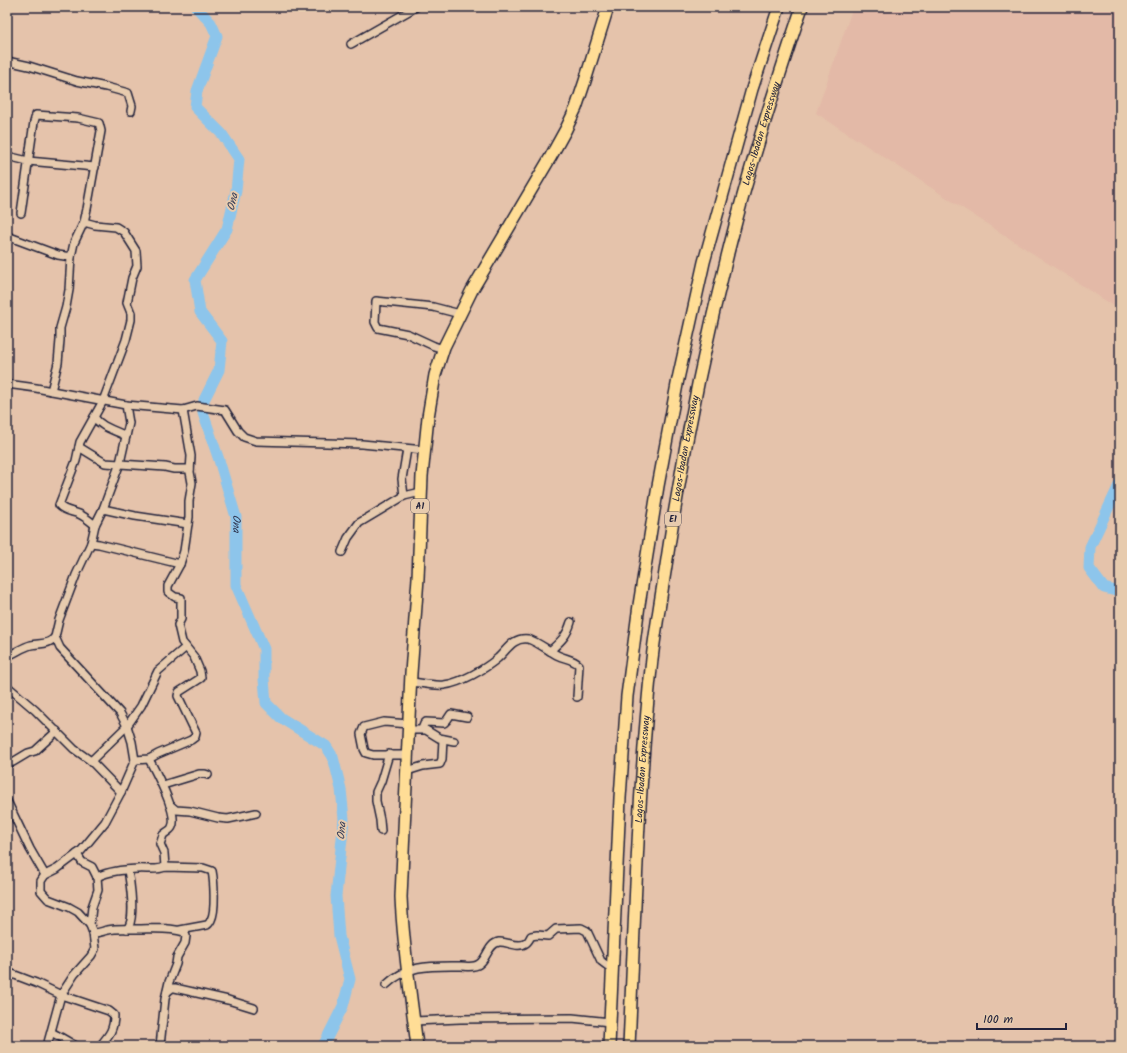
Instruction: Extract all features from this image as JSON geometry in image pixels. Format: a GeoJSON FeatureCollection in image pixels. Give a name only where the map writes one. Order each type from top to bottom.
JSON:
{"type":"FeatureCollection","features":[{"type":"Feature","properties":{"kind":"highway","name":"A1"},"geometry":{"type":"LineString","coordinates":[[417,1046],[402,927],[401,897],[411,682],[418,578],[421,492],[431,392],[435,374],[444,349],[472,290],[550,158],[576,108],[608,7]]}},
{"type":"Feature","properties":{"kind":"highway","name":"Lagos-Ibadan Expressway"},"geometry":{"type":"LineString","coordinates":[[609,1046],[620,805],[627,696],[640,597],[658,486],[678,379],[704,262],[752,89],[779,7]]}},
{"type":"Feature","properties":{"kind":"highway","name":"Lagos-Ibadan Expressway"},"geometry":{"type":"LineString","coordinates":[[630,1046],[638,847],[645,726],[653,655],[680,474],[701,366],[731,240],[780,69],[802,7]]}},
{"type":"Feature","properties":{"kind":"street"},"geometry":{"type":"LineString","coordinates":[[351,44],[416,7]]}},
{"type":"Feature","properties":{"kind":"street"},"geometry":{"type":"LineString","coordinates":[[7,61],[29,66],[77,81],[128,93],[132,106],[131,111]]}},
{"type":"Feature","properties":{"kind":"street"},"geometry":{"type":"LineString","coordinates":[[21,213],[36,115],[78,118],[100,123],[101,132],[84,222],[74,243],[71,257],[69,290],[60,328],[58,363],[51,391]]}},
{"type":"Feature","properties":{"kind":"street"},"geometry":{"type":"LineString","coordinates":[[7,156],[28,161],[95,167]]}},
{"type":"Feature","properties":{"kind":"street"},"geometry":{"type":"LineString","coordinates":[[84,222],[95,225],[116,227],[124,232],[136,251],[137,266],[132,278],[127,302],[131,320],[120,358],[102,401],[80,442],[76,461],[58,505],[65,510],[80,514],[95,525]]}},
{"type":"Feature","properties":{"kind":"street"},"geometry":{"type":"LineString","coordinates":[[7,236],[52,253],[71,257]]}},
{"type":"Feature","properties":{"kind":"street"},"geometry":{"type":"LineString","coordinates":[[444,349],[408,334],[378,328],[375,322],[376,301],[433,307],[460,314]]}},
{"type":"Feature","properties":{"kind":"street"},"geometry":{"type":"LineString","coordinates":[[7,384],[126,405],[183,410],[197,406],[224,410],[244,437],[256,441],[362,444],[424,450]]}},
{"type":"Feature","properties":{"kind":"street"},"geometry":{"type":"LineString","coordinates":[[7,656],[31,645],[47,643],[55,636],[59,620],[76,575],[91,543],[95,525],[103,509],[120,464],[129,423],[126,405]]}},
{"type":"Feature","properties":{"kind":"street"},"geometry":{"type":"LineString","coordinates":[[135,760],[149,759],[191,740],[195,737],[196,733],[178,696],[179,692],[201,678],[201,674],[194,657],[182,642],[178,625],[182,616],[181,598],[174,597],[168,592],[168,586],[180,564],[184,551],[192,483],[190,469],[191,456],[183,410]]}},
{"type":"Feature","properties":{"kind":"street"},"geometry":{"type":"LineString","coordinates":[[94,417],[98,422],[111,430],[126,436]]}},
{"type":"Feature","properties":{"kind":"street"},"geometry":{"type":"LineString","coordinates":[[79,447],[105,463],[190,469]]}},
{"type":"Feature","properties":{"kind":"street"},"geometry":{"type":"LineString","coordinates":[[404,496],[402,479],[407,449]]}},
{"type":"Feature","properties":{"kind":"street"},"geometry":{"type":"LineString","coordinates":[[342,552],[348,538],[359,523],[404,496],[421,492]]}},
{"type":"Feature","properties":{"kind":"street"},"geometry":{"type":"LineString","coordinates":[[103,509],[135,516],[188,524]]}},
{"type":"Feature","properties":{"kind":"street"},"geometry":{"type":"LineString","coordinates":[[91,543],[180,564]]}},
{"type":"Feature","properties":{"kind":"street"},"geometry":{"type":"LineString","coordinates":[[550,651],[564,639],[571,622]]}},
{"type":"Feature","properties":{"kind":"street"},"geometry":{"type":"LineString","coordinates":[[47,1046],[62,995],[74,975],[95,950],[93,933],[90,925],[78,912],[48,899],[41,891],[41,881],[45,875],[58,869],[82,851],[105,822],[121,792],[135,760],[132,742],[127,726],[120,713],[60,648],[55,636]]}},
{"type":"Feature","properties":{"kind":"street"},"geometry":{"type":"LineString","coordinates":[[411,682],[444,685],[460,680],[483,668],[499,657],[511,644],[520,640],[528,639],[557,655],[576,662],[579,666],[577,697]]}},
{"type":"Feature","properties":{"kind":"street"},"geometry":{"type":"LineString","coordinates":[[90,761],[127,726],[141,706],[158,671],[186,647]]}},
{"type":"Feature","properties":{"kind":"street"},"geometry":{"type":"LineString","coordinates":[[7,686],[35,710],[74,749],[90,761],[121,792]]}},
{"type":"Feature","properties":{"kind":"street"},"geometry":{"type":"LineString","coordinates":[[422,729],[426,722],[444,723],[451,714],[467,717]]}},
{"type":"Feature","properties":{"kind":"street"},"geometry":{"type":"LineString","coordinates":[[408,754],[366,753],[361,734],[364,727],[384,722],[426,730],[439,738],[454,741]]}},
{"type":"Feature","properties":{"kind":"street"},"geometry":{"type":"LineString","coordinates":[[7,764],[34,751],[57,732]]}},
{"type":"Feature","properties":{"kind":"street"},"geometry":{"type":"LineString","coordinates":[[407,771],[424,766],[440,764],[442,759],[443,739]]}},
{"type":"Feature","properties":{"kind":"street"},"geometry":{"type":"LineString","coordinates":[[381,831],[376,792],[389,754]]}},
{"type":"Feature","properties":{"kind":"street"},"geometry":{"type":"LineString","coordinates":[[149,759],[163,785],[174,822],[172,827],[164,834],[160,844],[164,853],[165,867]]}},
{"type":"Feature","properties":{"kind":"street"},"geometry":{"type":"LineString","coordinates":[[163,785],[199,774],[208,775]]}},
{"type":"Feature","properties":{"kind":"street"},"geometry":{"type":"LineString","coordinates":[[7,801],[30,849],[45,875]]}},
{"type":"Feature","properties":{"kind":"street"},"geometry":{"type":"LineString","coordinates":[[170,805],[176,810],[190,811],[218,818],[256,814]]}},
{"type":"Feature","properties":{"kind":"street"},"geometry":{"type":"LineString","coordinates":[[77,854],[82,862],[92,867],[97,877],[98,890],[92,907],[90,925]]}},
{"type":"Feature","properties":{"kind":"street"},"geometry":{"type":"LineString","coordinates":[[93,933],[101,933],[107,930],[127,929],[179,930],[208,925],[212,919],[214,901],[214,881],[212,871],[203,868],[165,867],[160,869],[138,869],[106,873],[97,877]]}},
{"type":"Feature","properties":{"kind":"street"},"geometry":{"type":"LineString","coordinates":[[127,929],[130,926],[132,918],[132,899],[128,870]]}},
{"type":"Feature","properties":{"kind":"street"},"geometry":{"type":"LineString","coordinates":[[386,985],[394,978],[407,971],[418,968],[428,966],[473,966],[479,964],[492,946],[498,942],[520,945],[526,943],[531,936],[548,936],[556,929],[581,928],[586,931],[601,962],[613,970]]}},
{"type":"Feature","properties":{"kind":"street"},"geometry":{"type":"LineString","coordinates":[[160,1046],[165,999],[169,982],[177,957],[185,943],[186,936],[184,932],[179,930]]}},
{"type":"Feature","properties":{"kind":"street"},"geometry":{"type":"LineString","coordinates":[[7,972],[62,995],[109,1011],[114,1015],[114,1024],[100,1046]]}},
{"type":"Feature","properties":{"kind":"street"},"geometry":{"type":"LineString","coordinates":[[167,992],[174,988],[228,1000],[254,1008]]}},
{"type":"Feature","properties":{"kind":"street"},"geometry":{"type":"LineString","coordinates":[[414,1021],[572,1018],[610,1022]]}},
{"type":"Feature","properties":{"kind":"street"},"geometry":{"type":"LineString","coordinates":[[53,1024],[62,1038]]}},
{"type":"Feature","properties":{"kind":"street"},"geometry":{"type":"LineString","coordinates":[[50,1035],[62,1038],[76,1046]]}},
{"type":"Feature","properties":{"kind":"shaded area"},"geometry":{"type":"Polygon","coordinates":[[[853,7],[1120,7],[1120,310],[816,113],[853,7]]]}},
{"type":"Feature","properties":{"kind":"waterway","name":"Ona"},"geometry":{"type":"LineString","coordinates":[[196,7],[211,23],[217,36],[197,91],[195,107],[222,134],[239,159],[236,191],[227,229],[195,280],[200,312],[222,341],[219,370],[204,400],[203,413],[236,517],[236,585],[264,649],[266,703],[281,718],[326,746],[333,757],[341,789],[344,819],[336,896],[339,936],[350,979],[343,1006],[323,1046]]}},
{"type":"Feature","properties":{"kind":"waterway"},"geometry":{"type":"LineString","coordinates":[[1120,483],[1090,547],[1089,568],[1104,588],[1120,592]]}}]}
